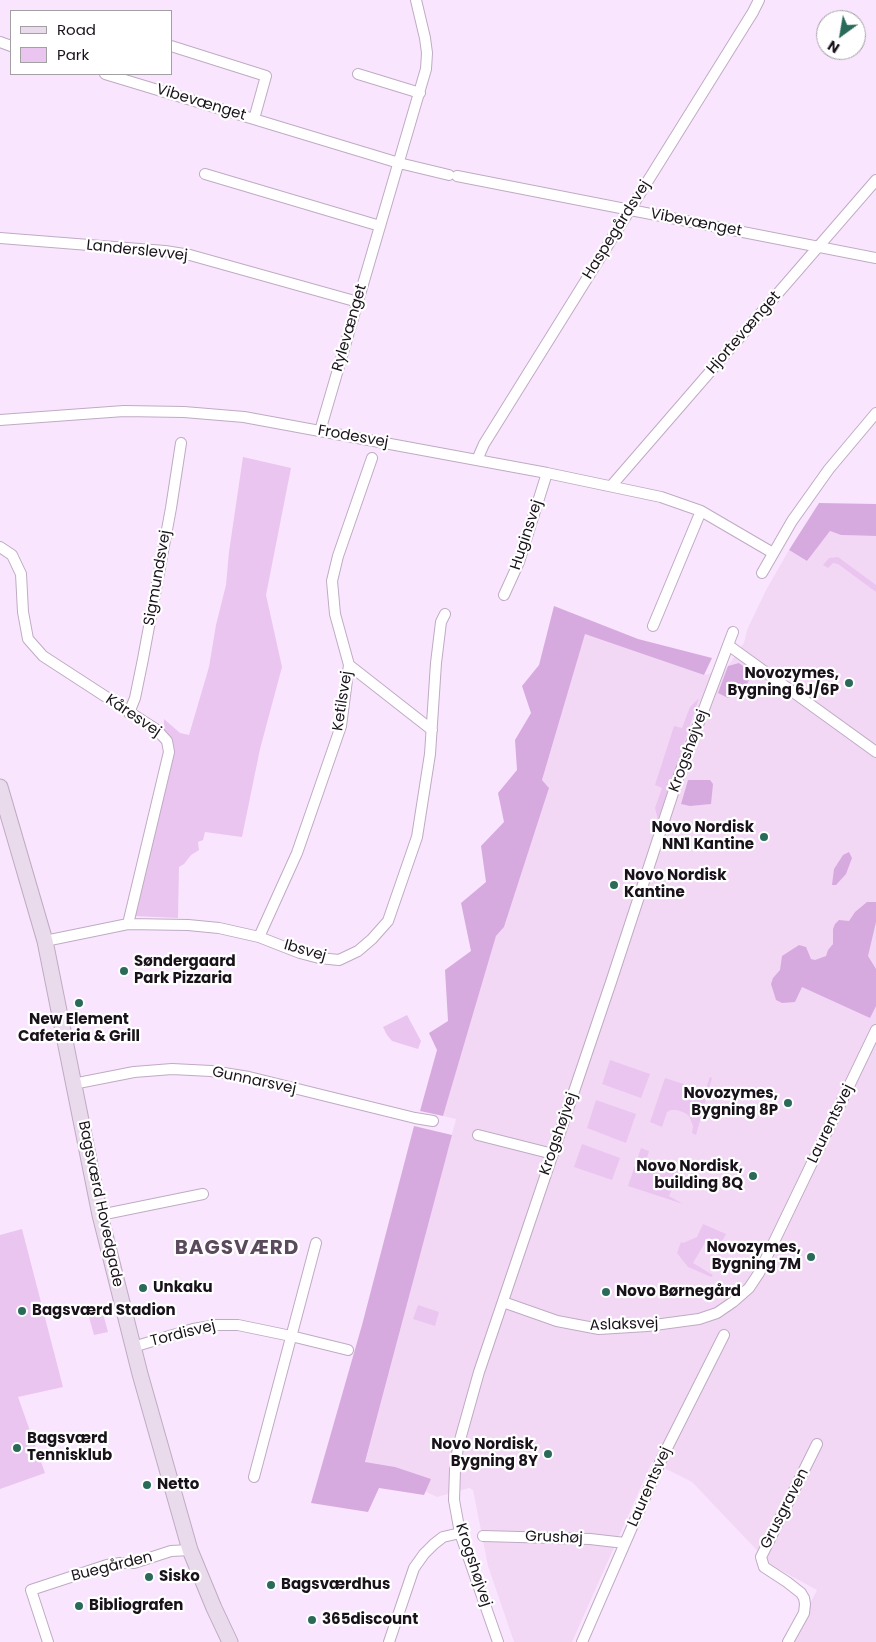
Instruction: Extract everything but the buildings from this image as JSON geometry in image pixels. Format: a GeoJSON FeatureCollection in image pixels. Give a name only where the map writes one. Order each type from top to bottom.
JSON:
{"type":"FeatureCollection","features":[{"type":"Feature","properties":{"kind":"street","name":"Rylevænget"},"geometry":{"type":"LineString","coordinates":[[320,431],[426,69],[427,53],[425,38],[416,0]]}},
{"type":"Feature","properties":{"kind":"street","name":"Haspegårdsvej"},"geometry":{"type":"LineString","coordinates":[[477,460],[484,444],[759,0]]}},
{"type":"Feature","properties":{"kind":"street","name":"Vibevænget"},"geometry":{"type":"LineString","coordinates":[[172,46],[266,76],[254,119]]}},
{"type":"Feature","properties":{"kind":"street"},"geometry":{"type":"LineString","coordinates":[[358,74],[420,93]]}},
{"type":"Feature","properties":{"kind":"street","name":"Vibevænget"},"geometry":{"type":"LineString","coordinates":[[119,76],[399,163],[453,176],[876,258]]}},
{"type":"Feature","properties":{"kind":"street"},"geometry":{"type":"LineString","coordinates":[[205,174],[380,226]]}},
{"type":"Feature","properties":{"kind":"street","name":"Hjortevænget"},"geometry":{"type":"LineString","coordinates":[[612,486],[876,180]]}},
{"type":"Feature","properties":{"kind":"street","name":"Landerslevvej"},"geometry":{"type":"LineString","coordinates":[[0,238],[165,251],[190,255],[358,302]]}},
{"type":"Feature","properties":{"kind":"street","name":"Frodesvej"},"geometry":{"type":"LineString","coordinates":[[0,420],[124,410],[244,417],[547,473],[661,497],[701,511],[773,553]]}},
{"type":"Feature","properties":{"kind":"street"},"geometry":{"type":"LineString","coordinates":[[762,573],[792,521],[829,470],[875,416]]}},
{"type":"Feature","properties":{"kind":"street","name":"Sigmundsvej"},"geometry":{"type":"LineString","coordinates":[[128,713],[135,698],[143,659],[181,443]]}},
{"type":"Feature","properties":{"kind":"street","name":"Ketilsvej"},"geometry":{"type":"LineString","coordinates":[[259,937],[297,853],[341,726],[349,665],[334,614],[332,581],[338,556],[372,458]]}},
{"type":"Feature","properties":{"kind":"street","name":"Huginsvej"},"geometry":{"type":"LineString","coordinates":[[504,595],[519,562],[547,473]]}},
{"type":"Feature","properties":{"kind":"street"},"geometry":{"type":"LineString","coordinates":[[653,626],[701,511]]}},
{"type":"Feature","properties":{"kind":"street","name":"Kåresvej"},"geometry":{"type":"LineString","coordinates":[[0,547],[12,555],[21,574],[23,612],[28,638],[42,656],[157,730],[167,741],[169,752],[128,924]]}},
{"type":"Feature","properties":{"kind":"street","name":"Ibsvej"},"geometry":{"type":"LineString","coordinates":[[44,941],[128,924],[219,928],[259,937],[307,955],[338,960],[358,951],[388,921],[417,837],[430,754],[436,663],[441,622],[445,614]]}},
{"type":"Feature","properties":{"kind":"street","name":"Krogshøjvej"},"geometry":{"type":"LineString","coordinates":[[498,1642],[460,1533],[454,1500],[458,1447],[479,1372],[678,778],[733,632]]}},
{"type":"Feature","properties":{"kind":"street"},"geometry":{"type":"LineString","coordinates":[[728,645],[876,752]]}},
{"type":"Feature","properties":{"kind":"street"},"geometry":{"type":"LineString","coordinates":[[349,665],[432,730]]}},
{"type":"Feature","properties":{"kind":"street","name":"Bagsværd Hovedgade"},"geometry":{"type":"LineString","coordinates":[[0,787],[5,817],[44,941],[100,1215],[133,1347],[190,1550],[230,1642]]}},
{"type":"Feature","properties":{"kind":"street","name":"Laurentsvej"},"geometry":{"type":"LineString","coordinates":[[718,1313],[749,1288],[759,1273],[876,1030]]}},
{"type":"Feature","properties":{"kind":"street","name":"Gunnarsvej"},"geometry":{"type":"LineString","coordinates":[[73,1084],[134,1072],[172,1069],[211,1071],[249,1077],[433,1121]]}},
{"type":"Feature","properties":{"kind":"street"},"geometry":{"type":"LineString","coordinates":[[478,1135],[553,1154]]}},
{"type":"Feature","properties":{"kind":"street"},"geometry":{"type":"LineString","coordinates":[[100,1215],[203,1194]]}},
{"type":"Feature","properties":{"kind":"street"},"geometry":{"type":"LineString","coordinates":[[254,1477],[316,1243]]}},
{"type":"Feature","properties":{"kind":"street","name":"Aslaksvej"},"geometry":{"type":"LineString","coordinates":[[503,1302],[557,1321],[599,1329],[686,1321],[718,1313]]}},
{"type":"Feature","properties":{"kind":"street","name":"Tordisvej"},"geometry":{"type":"LineString","coordinates":[[133,1347],[193,1329],[217,1325],[238,1325],[348,1350]]}},
{"type":"Feature","properties":{"kind":"street","name":"Laurentsvej"},"geometry":{"type":"LineString","coordinates":[[582,1642],[663,1456],[724,1335]]}},
{"type":"Feature","properties":{"kind":"street","name":"Grusgraven"},"geometry":{"type":"LineString","coordinates":[[788,1642],[804,1613],[804,1598],[794,1588],[764,1566],[761,1557],[818,1444]]}},
{"type":"Feature","properties":{"kind":"street"},"geometry":{"type":"LineString","coordinates":[[389,1642],[414,1568],[424,1554],[443,1537],[460,1533]]}},
{"type":"Feature","properties":{"kind":"street","name":"Grushøj"},"geometry":{"type":"LineString","coordinates":[[483,1536],[590,1539],[625,1543]]}},
{"type":"Feature","properties":{"kind":"street","name":"Buegården"},"geometry":{"type":"LineString","coordinates":[[48,1642],[31,1590],[108,1565],[134,1562],[171,1551],[190,1550]]}},
{"type":"Feature","properties":{"kind":"shaded area"},"geometry":{"type":"Polygon","coordinates":[[[819,503],[876,504],[876,536],[841,535],[830,531],[807,561],[789,550],[819,503]]]}},
{"type":"Feature","properties":{"kind":"shaded area"},"geometry":{"type":"Polygon","coordinates":[[[830,531],[841,535],[876,536],[876,1642],[790,1642],[817,1590],[771,1565],[692,1482],[652,1462],[572,1642],[514,1642],[488,1566],[473,1490],[469,1488],[437,1497],[365,1463],[456,1119],[443,1116],[496,936],[504,927],[549,788],[542,780],[585,633],[704,675],[725,670],[744,643],[747,630],[766,590],[789,550],[807,561],[830,531]]]}},
{"type":"Feature","properties":{"kind":"shaded area"},"geometry":{"type":"Polygon","coordinates":[[[554,606],[638,639],[712,658],[704,675],[585,634],[542,780],[549,788],[504,927],[496,936],[443,1116],[420,1111],[437,1050],[429,1033],[448,1021],[445,970],[471,951],[461,903],[486,882],[481,846],[504,822],[498,793],[517,770],[515,740],[531,713],[522,686],[539,665],[554,606]]]}},
{"type":"Feature","properties":{"kind":"shaded area"},"geometry":{"type":"Polygon","coordinates":[[[739,663],[750,671],[750,678],[747,684],[735,696],[728,698],[718,693],[728,666],[739,663]]]}},
{"type":"Feature","properties":{"kind":"shaded area"},"geometry":{"type":"Polygon","coordinates":[[[688,780],[710,780],[713,784],[711,804],[690,806],[681,804],[688,780]]]}},
{"type":"Feature","properties":{"kind":"shaded area"},"geometry":{"type":"Polygon","coordinates":[[[849,852],[852,858],[846,874],[836,885],[832,885],[834,869],[843,855],[849,852]]]}},
{"type":"Feature","properties":{"kind":"shaded area"},"geometry":{"type":"Polygon","coordinates":[[[867,902],[876,902],[876,922],[868,956],[876,969],[876,1006],[870,1018],[802,987],[795,1002],[782,1003],[776,1000],[771,984],[773,978],[780,970],[782,956],[799,945],[806,947],[811,959],[815,960],[826,956],[833,944],[835,924],[839,920],[849,921],[855,912],[867,902]]]}},
{"type":"Feature","properties":{"kind":"shaded area"},"geometry":{"type":"Polygon","coordinates":[[[414,1126],[452,1135],[365,1462],[395,1467],[431,1479],[424,1495],[379,1488],[368,1512],[311,1503],[362,1325],[414,1126]]]}},
{"type":"Feature","properties":{"kind":"green space"},"geometry":{"type":"Polygon","coordinates":[[[243,457],[291,468],[266,595],[282,667],[260,749],[242,837],[205,832],[203,840],[198,842],[199,850],[179,867],[178,918],[133,916],[172,743],[164,732],[164,719],[180,733],[189,735],[209,667],[216,625],[226,585],[243,457]]]}},
{"type":"Feature","properties":{"kind":"green space"},"geometry":{"type":"Polygon","coordinates":[[[838,557],[876,585],[876,592],[838,564],[833,563],[828,568],[823,565],[829,558],[838,557]]]}},
{"type":"Feature","properties":{"kind":"green space"},"geometry":{"type":"Polygon","coordinates":[[[699,698],[658,820],[655,808],[662,788],[655,785],[674,726],[682,728],[690,707],[699,698]]]}},
{"type":"Feature","properties":{"kind":"green space"},"geometry":{"type":"Polygon","coordinates":[[[407,1015],[421,1041],[418,1049],[392,1041],[383,1027],[407,1015]]]}},
{"type":"Feature","properties":{"kind":"green space"},"geometry":{"type":"Polygon","coordinates":[[[610,1060],[650,1074],[641,1098],[602,1084],[610,1060]]]}},
{"type":"Feature","properties":{"kind":"green space"},"geometry":{"type":"Polygon","coordinates":[[[710,1077],[712,1078],[696,1135],[692,1133],[693,1126],[689,1116],[677,1110],[667,1112],[662,1127],[650,1122],[665,1078],[705,1091],[710,1077]]]}},
{"type":"Feature","properties":{"kind":"green space"},"geometry":{"type":"Polygon","coordinates":[[[596,1100],[636,1114],[626,1143],[587,1128],[596,1100]]]}},
{"type":"Feature","properties":{"kind":"green space"},"geometry":{"type":"Polygon","coordinates":[[[582,1144],[620,1158],[612,1180],[574,1167],[582,1144]]]}},
{"type":"Feature","properties":{"kind":"green space"},"geometry":{"type":"Polygon","coordinates":[[[641,1148],[649,1151],[648,1164],[651,1170],[657,1173],[664,1173],[670,1170],[674,1163],[682,1168],[669,1196],[683,1204],[628,1186],[641,1148]]]}},
{"type":"Feature","properties":{"kind":"green space"},"geometry":{"type":"Polygon","coordinates":[[[703,1224],[726,1234],[719,1247],[706,1241],[693,1263],[713,1275],[711,1277],[688,1267],[677,1253],[681,1242],[683,1243],[697,1237],[703,1224]]]}},
{"type":"Feature","properties":{"kind":"green space","name":"Bagsværd Stadion"},"geometry":{"type":"Polygon","coordinates":[[[22,1229],[63,1387],[18,1397],[45,1473],[0,1489],[0,1235],[22,1229]]]}},
{"type":"Feature","properties":{"kind":"green space"},"geometry":{"type":"Polygon","coordinates":[[[418,1305],[439,1312],[435,1326],[413,1319],[418,1305]]]}},
{"type":"Feature","properties":{"kind":"green space"},"geometry":{"type":"Polygon","coordinates":[[[101,1306],[108,1332],[94,1335],[87,1310],[101,1306]]]}},
{"type":"Feature","properties":{"kind":"place","name":"Novozymes, Bygning 6J/6P"},"geometry":{"type":"Point","coordinates":[849,683]}},
{"type":"Feature","properties":{"kind":"place","name":"Novo Nordisk NN1 Kantine"},"geometry":{"type":"Point","coordinates":[764,837]}},
{"type":"Feature","properties":{"kind":"place","name":"Novo Nordisk Kantine"},"geometry":{"type":"Point","coordinates":[614,885]}},
{"type":"Feature","properties":{"kind":"place","name":"Søndergaard Park Pizzaria"},"geometry":{"type":"Point","coordinates":[124,971]}},
{"type":"Feature","properties":{"kind":"place","name":"New Element Cafeteria & Grill"},"geometry":{"type":"Point","coordinates":[79,1003]}},
{"type":"Feature","properties":{"kind":"place","name":"Novozymes, Bygning 8P"},"geometry":{"type":"Point","coordinates":[788,1103]}},
{"type":"Feature","properties":{"kind":"place","name":"Novo Nordisk, building 8Q"},"geometry":{"type":"Point","coordinates":[753,1176]}},
{"type":"Feature","properties":{"kind":"place","name":"Novozymes, Bygning 7M"},"geometry":{"type":"Point","coordinates":[811,1257]}},
{"type":"Feature","properties":{"kind":"place","name":"Unkaku"},"geometry":{"type":"Point","coordinates":[143,1288]}},
{"type":"Feature","properties":{"kind":"place","name":"Novo Børnegård"},"geometry":{"type":"Point","coordinates":[606,1292]}},
{"type":"Feature","properties":{"kind":"place","name":"Bagsværd Stadion"},"geometry":{"type":"Point","coordinates":[22,1311]}},
{"type":"Feature","properties":{"kind":"place","name":"Bagsværd Tennisklub"},"geometry":{"type":"Point","coordinates":[17,1448]}},
{"type":"Feature","properties":{"kind":"place","name":"Novo Nordisk, Bygning 8Y"},"geometry":{"type":"Point","coordinates":[548,1454]}},
{"type":"Feature","properties":{"kind":"place","name":"Netto"},"geometry":{"type":"Point","coordinates":[147,1485]}},
{"type":"Feature","properties":{"kind":"place","name":"Sisko"},"geometry":{"type":"Point","coordinates":[149,1577]}},
{"type":"Feature","properties":{"kind":"place","name":"Bagsværdhus"},"geometry":{"type":"Point","coordinates":[271,1585]}},
{"type":"Feature","properties":{"kind":"place","name":"Bibliografen"},"geometry":{"type":"Point","coordinates":[79,1606]}},
{"type":"Feature","properties":{"kind":"place","name":"365discount"},"geometry":{"type":"Point","coordinates":[312,1620]}},
{"type":"Feature","properties":{"kind":"district","name":"BAGSVÆRD"},"geometry":{"type":"Point","coordinates":[237,1249]}}]}
